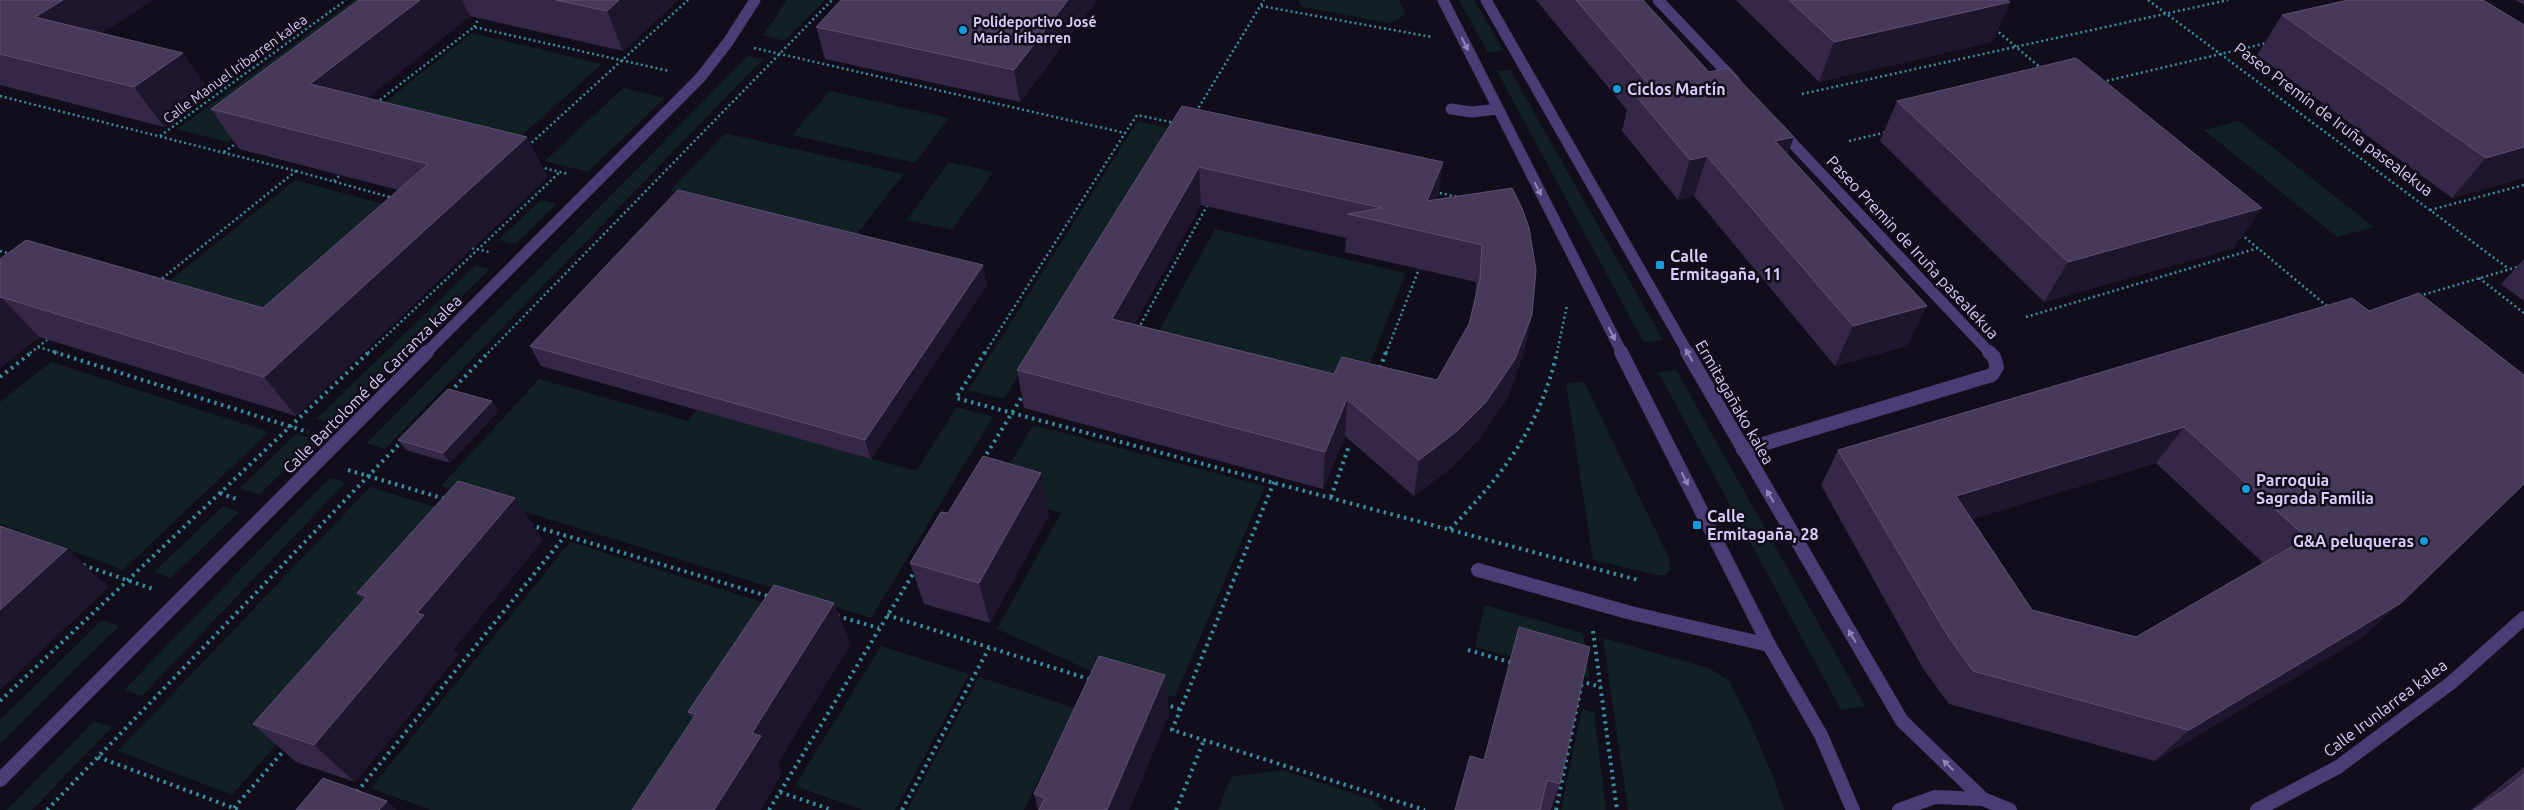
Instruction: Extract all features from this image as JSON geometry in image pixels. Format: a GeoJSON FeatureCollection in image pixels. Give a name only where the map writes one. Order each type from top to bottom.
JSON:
{"type":"FeatureCollection","features":[{"type":"Feature","properties":{"kind":"street","name":"Calle Bartolomé de Carranza kalea"},"geometry":{"type":"LineString","coordinates":[[0,780],[700,78],[728,42],[755,0]]}},
{"type":"Feature","properties":{"kind":"street"},"geometry":{"type":"LineString","coordinates":[[1443,0],[1769,645],[1821,735],[1853,810]]}},
{"type":"Feature","properties":{"kind":"street","name":"Ermitagañako kalea"},"geometry":{"type":"LineString","coordinates":[[1486,0],[1743,450],[1902,721],[1983,799]]}},
{"type":"Feature","properties":{"kind":"street"},"geometry":{"type":"LineString","coordinates":[[1658,0],[1740,87]]}},
{"type":"Feature","properties":{"kind":"street"},"geometry":{"type":"LineString","coordinates":[[1451,109],[1472,112],[1498,109]]}},
{"type":"Feature","properties":{"kind":"street","name":"Paseo Premin de Iruña pasealekua"},"geometry":{"type":"LineString","coordinates":[[1743,450],[1971,382],[1992,375],[1997,367],[1994,357],[1774,124]]}},
{"type":"Feature","properties":{"kind":"street"},"geometry":{"type":"LineString","coordinates":[[1478,570],[1631,613],[1769,645]]}},
{"type":"Feature","properties":{"kind":"street","name":"Calle Irunlarrea kalea"},"geometry":{"type":"LineString","coordinates":[[2257,810],[2338,767],[2451,683],[2524,618]]}},
{"type":"Feature","properties":{"kind":"street"},"geometry":{"type":"LineString","coordinates":[[1899,810],[1935,797],[1983,799],[2010,810]]}},
{"type":"Feature","properties":{"kind":"path","name":"Calle Manuel Iribarren kalea"},"geometry":{"type":"LineString","coordinates":[[159,136],[346,0]]}},
{"type":"Feature","properties":{"kind":"path"},"geometry":{"type":"LineString","coordinates":[[528,147],[688,0]]}},
{"type":"Feature","properties":{"kind":"path"},"geometry":{"type":"LineString","coordinates":[[444,397],[832,0]]}},
{"type":"Feature","properties":{"kind":"path"},"geometry":{"type":"LineString","coordinates":[[1193,118],[1264,0]]}},
{"type":"Feature","properties":{"kind":"path","name":"Paseo Premin de Iruña pasealekua"},"geometry":{"type":"LineString","coordinates":[[2148,0],[2509,269]]}},
{"type":"Feature","properties":{"kind":"path"},"geometry":{"type":"LineString","coordinates":[[1802,94],[2228,0]]}},
{"type":"Feature","properties":{"kind":"path"},"geometry":{"type":"LineString","coordinates":[[1261,6],[1433,37]]}},
{"type":"Feature","properties":{"kind":"path"},"geometry":{"type":"LineString","coordinates":[[372,107],[474,27],[479,18]]}},
{"type":"Feature","properties":{"kind":"path"},"geometry":{"type":"LineString","coordinates":[[1987,23],[2045,72]]}},
{"type":"Feature","properties":{"kind":"path"},"geometry":{"type":"LineString","coordinates":[[474,27],[700,78]]}},
{"type":"Feature","properties":{"kind":"path","name":"Paseo Premin de Iruña pasealekua"},"geometry":{"type":"LineString","coordinates":[[2096,83],[2276,41]]}},
{"type":"Feature","properties":{"kind":"path"},"geometry":{"type":"LineString","coordinates":[[779,54],[1124,133]]}},
{"type":"Feature","properties":{"kind":"path"},"geometry":{"type":"LineString","coordinates":[[0,96],[224,152],[395,198]]}},
{"type":"Feature","properties":{"kind":"path"},"geometry":{"type":"LineString","coordinates":[[1179,124],[1137,115],[956,398],[1638,580]]}},
{"type":"Feature","properties":{"kind":"path","name":"Paseo Premin de Iruña pasealekua"},"geometry":{"type":"LineString","coordinates":[[1849,141],[1894,131]]}},
{"type":"Feature","properties":{"kind":"path"},"geometry":{"type":"LineString","coordinates":[[224,152],[239,141]]}},
{"type":"Feature","properties":{"kind":"path"},"geometry":{"type":"LineString","coordinates":[[532,165],[598,181]]}},
{"type":"Feature","properties":{"kind":"path"},"geometry":{"type":"LineString","coordinates":[[158,282],[296,171]]}},
{"type":"Feature","properties":{"kind":"path"},"geometry":{"type":"LineString","coordinates":[[0,701],[560,172]]}},
{"type":"Feature","properties":{"kind":"path"},"geometry":{"type":"LineString","coordinates":[[333,181],[340,175]]}},
{"type":"Feature","properties":{"kind":"path","name":"Paseo Premin de Iruña pasealekua"},"geometry":{"type":"LineString","coordinates":[[2429,210],[2524,185]]}},
{"type":"Feature","properties":{"kind":"path"},"geometry":{"type":"LineString","coordinates":[[1427,191],[1464,199]]}},
{"type":"Feature","properties":{"kind":"path"},"geometry":{"type":"LineString","coordinates":[[1443,202],[1446,195]]}},
{"type":"Feature","properties":{"kind":"path"},"geometry":{"type":"LineString","coordinates":[[1136,332],[1207,206]]}},
{"type":"Feature","properties":{"kind":"path"},"geometry":{"type":"LineString","coordinates":[[2235,229],[2335,312]]}},
{"type":"Feature","properties":{"kind":"path"},"geometry":{"type":"LineString","coordinates":[[2026,317],[2258,248]]}},
{"type":"Feature","properties":{"kind":"path"},"geometry":{"type":"LineString","coordinates":[[0,251],[19,256]]}},
{"type":"Feature","properties":{"kind":"path"},"geometry":{"type":"LineString","coordinates":[[2413,298],[2524,265]]}},
{"type":"Feature","properties":{"kind":"path"},"geometry":{"type":"LineString","coordinates":[[1377,375],[1418,270]]}},
{"type":"Feature","properties":{"kind":"path"},"geometry":{"type":"LineString","coordinates":[[2478,278],[2524,313]]}},
{"type":"Feature","properties":{"kind":"path"},"geometry":{"type":"LineString","coordinates":[[1449,530],[1508,466],[1537,416],[1555,359],[1568,304]]}},
{"type":"Feature","properties":{"kind":"path"},"geometry":{"type":"LineString","coordinates":[[0,377],[47,340]]}},
{"type":"Feature","properties":{"kind":"path"},"geometry":{"type":"LineString","coordinates":[[38,347],[337,442]]}},
{"type":"Feature","properties":{"kind":"path"},"geometry":{"type":"LineString","coordinates":[[981,463],[1028,387]]}},
{"type":"Feature","properties":{"kind":"path"},"geometry":{"type":"LineString","coordinates":[[1081,430],[1085,424]]}},
{"type":"Feature","properties":{"kind":"path"},"geometry":{"type":"LineString","coordinates":[[47,810],[403,440]]}},
{"type":"Feature","properties":{"kind":"path"},"geometry":{"type":"LineString","coordinates":[[1331,497],[1349,446]]}},
{"type":"Feature","properties":{"kind":"path"},"geometry":{"type":"LineString","coordinates":[[318,460],[452,501]]}},
{"type":"Feature","properties":{"kind":"path"},"geometry":{"type":"LineString","coordinates":[[1274,482],[1179,709],[1172,730],[1425,810]]}},
{"type":"Feature","properties":{"kind":"path"},"geometry":{"type":"LineString","coordinates":[[528,524],[778,599]]}},
{"type":"Feature","properties":{"kind":"path"},"geometry":{"type":"LineString","coordinates":[[364,799],[355,796],[566,536]]}},
{"type":"Feature","properties":{"kind":"path"},"geometry":{"type":"LineString","coordinates":[[82,564],[182,598]]}},
{"type":"Feature","properties":{"kind":"path"},"geometry":{"type":"LineString","coordinates":[[769,810],[918,565]]}},
{"type":"Feature","properties":{"kind":"path"},"geometry":{"type":"LineString","coordinates":[[833,615],[879,628]]}},
{"type":"Feature","properties":{"kind":"path"},"geometry":{"type":"LineString","coordinates":[[887,616],[1096,682]]}},
{"type":"Feature","properties":{"kind":"path"},"geometry":{"type":"LineString","coordinates":[[1592,626],[1617,810]]}},
{"type":"Feature","properties":{"kind":"path"},"geometry":{"type":"LineString","coordinates":[[902,810],[989,648]]}},
{"type":"Feature","properties":{"kind":"path"},"geometry":{"type":"LineString","coordinates":[[1468,650],[1516,663]]}},
{"type":"Feature","properties":{"kind":"path"},"geometry":{"type":"LineString","coordinates":[[1573,679],[1601,687]]}},
{"type":"Feature","properties":{"kind":"path"},"geometry":{"type":"LineString","coordinates":[[1556,810],[1582,682]]}},
{"type":"Feature","properties":{"kind":"path"},"geometry":{"type":"LineString","coordinates":[[1161,703],[1179,709]]}},
{"type":"Feature","properties":{"kind":"path"},"geometry":{"type":"LineString","coordinates":[[1176,810],[1204,740]]}},
{"type":"Feature","properties":{"kind":"path"},"geometry":{"type":"LineString","coordinates":[[234,808],[292,741]]}},
{"type":"Feature","properties":{"kind":"path"},"geometry":{"type":"LineString","coordinates":[[98,757],[240,810]]}},
{"type":"Feature","properties":{"kind":"path"},"geometry":{"type":"LineString","coordinates":[[780,792],[832,810]]}},
{"type":"Feature","properties":{"kind":"shaded area"},"geometry":{"type":"Polygon","coordinates":[[[354,0],[414,1],[227,142],[177,129],[354,0]]]}},
{"type":"Feature","properties":{"kind":"shaded area"},"geometry":{"type":"Polygon","coordinates":[[[787,0],[825,0],[784,41],[763,35],[787,0]]]}},
{"type":"Feature","properties":{"kind":"shaded area"},"geometry":{"type":"Polygon","coordinates":[[[1298,0],[1399,0],[1405,14],[1394,22],[1382,22],[1303,7],[1298,0]]]}},
{"type":"Feature","properties":{"kind":"shaded area"},"geometry":{"type":"Polygon","coordinates":[[[1459,0],[1474,0],[1503,50],[1488,53],[1459,0]]]}},
{"type":"Feature","properties":{"kind":"shaded area"},"geometry":{"type":"Polygon","coordinates":[[[472,33],[602,64],[510,146],[374,111],[472,33]]]}},
{"type":"Feature","properties":{"kind":"shaded area"},"geometry":{"type":"Polygon","coordinates":[[[748,56],[763,59],[385,449],[367,443],[748,56]]]}},
{"type":"Feature","properties":{"kind":"shaded area"},"geometry":{"type":"Polygon","coordinates":[[[1510,70],[1663,340],[1644,343],[1497,71],[1510,70]]]}},
{"type":"Feature","properties":{"kind":"shaded area"},"geometry":{"type":"Polygon","coordinates":[[[623,88],[665,98],[588,172],[545,161],[623,88]]]}},
{"type":"Feature","properties":{"kind":"shaded area"},"geometry":{"type":"Polygon","coordinates":[[[830,91],[949,118],[915,163],[792,135],[830,91]]]}},
{"type":"Feature","properties":{"kind":"shaded area"},"geometry":{"type":"Polygon","coordinates":[[[1138,121],[1169,128],[1004,399],[968,390],[1138,121]]]}},
{"type":"Feature","properties":{"kind":"shaded area"},"geometry":{"type":"Polygon","coordinates":[[[2239,121],[2374,227],[2337,237],[2204,130],[2239,121]]]}},
{"type":"Feature","properties":{"kind":"shaded area"},"geometry":{"type":"Polygon","coordinates":[[[725,133],[904,174],[855,236],[670,191],[725,133]]]}},
{"type":"Feature","properties":{"kind":"shaded area"},"geometry":{"type":"Polygon","coordinates":[[[949,162],[993,172],[952,230],[907,220],[949,162]]]}},
{"type":"Feature","properties":{"kind":"shaded area"},"geometry":{"type":"Polygon","coordinates":[[[295,180],[413,212],[283,327],[158,290],[295,180]]]}},
{"type":"Feature","properties":{"kind":"shaded area"},"geometry":{"type":"Polygon","coordinates":[[[541,200],[557,204],[516,244],[498,240],[541,200]]]}},
{"type":"Feature","properties":{"kind":"shaded area"},"geometry":{"type":"Polygon","coordinates":[[[1215,229],[1406,273],[1360,389],[1155,338],[1215,229]]]}},
{"type":"Feature","properties":{"kind":"shaded area"},"geometry":{"type":"Polygon","coordinates":[[[476,265],[490,269],[331,423],[316,419],[476,265]]]}},
{"type":"Feature","properties":{"kind":"shaded area"},"geometry":{"type":"Polygon","coordinates":[[[51,362],[269,432],[123,570],[0,524],[0,402],[51,362]]]}},
{"type":"Feature","properties":{"kind":"shaded area"},"geometry":{"type":"Polygon","coordinates":[[[1676,370],[1865,706],[1841,710],[1658,372],[1676,370]]]}},
{"type":"Feature","properties":{"kind":"shaded area"},"geometry":{"type":"Polygon","coordinates":[[[539,379],[688,421],[697,410],[916,471],[957,407],[993,417],[871,618],[441,486],[539,379]]]}},
{"type":"Feature","properties":{"kind":"shaded area"},"geometry":{"type":"Polygon","coordinates":[[[1584,382],[1668,556],[1671,568],[1666,575],[1657,575],[1593,560],[1566,383],[1584,382]]]}},
{"type":"Feature","properties":{"kind":"shaded area"},"geometry":{"type":"Polygon","coordinates":[[[1033,425],[1265,486],[1175,697],[1105,677],[997,629],[1061,513],[993,493],[1033,425]]]}},
{"type":"Feature","properties":{"kind":"shaded area"},"geometry":{"type":"Polygon","coordinates":[[[296,434],[316,440],[259,495],[240,488],[296,434]]]}},
{"type":"Feature","properties":{"kind":"shaded area"},"geometry":{"type":"Polygon","coordinates":[[[329,478],[346,482],[142,696],[124,690],[329,478]]]}},
{"type":"Feature","properties":{"kind":"shaded area"},"geometry":{"type":"Polygon","coordinates":[[[370,487],[474,519],[232,795],[118,751],[370,487]]]}},
{"type":"Feature","properties":{"kind":"shaded area"},"geometry":{"type":"Polygon","coordinates":[[[223,506],[239,512],[171,578],[154,572],[223,506]]]}},
{"type":"Feature","properties":{"kind":"shaded area"},"geometry":{"type":"Polygon","coordinates":[[[570,542],[782,608],[648,810],[431,810],[371,788],[570,542]]]}},
{"type":"Feature","properties":{"kind":"shaded area"},"geometry":{"type":"Polygon","coordinates":[[[1485,605],[1583,633],[1589,678],[1475,647],[1485,605]]]}},
{"type":"Feature","properties":{"kind":"shaded area"},"geometry":{"type":"Polygon","coordinates":[[[102,620],[119,626],[0,744],[0,720],[102,620]]]}},
{"type":"Feature","properties":{"kind":"shaded area"},"geometry":{"type":"Polygon","coordinates":[[[1603,638],[1709,668],[1729,681],[1750,722],[1774,779],[1784,810],[1628,810],[1603,638]]]}},
{"type":"Feature","properties":{"kind":"shaded area"},"geometry":{"type":"Polygon","coordinates":[[[881,646],[969,674],[895,810],[863,810],[795,786],[881,646]]]}},
{"type":"Feature","properties":{"kind":"shaded area"},"geometry":{"type":"Polygon","coordinates":[[[979,677],[1074,708],[1024,810],[907,810],[979,677]]]}},
{"type":"Feature","properties":{"kind":"shaded area"},"geometry":{"type":"Polygon","coordinates":[[[1582,709],[1594,713],[1606,810],[1561,810],[1582,709]]]}},
{"type":"Feature","properties":{"kind":"shaded area"},"geometry":{"type":"Polygon","coordinates":[[[94,721],[112,727],[32,810],[7,810],[94,721]]]}},
{"type":"Feature","properties":{"kind":"shaded area"},"geometry":{"type":"Polygon","coordinates":[[[1282,770],[1373,800],[1383,810],[1218,810],[1231,777],[1282,770]]]}},
{"type":"Feature","properties":{"kind":"building"},"geometry":{"type":"Polygon","coordinates":[[[0,0],[63,0],[35,17],[183,53],[134,87],[0,54],[0,0]]]}},
{"type":"Feature","properties":{"kind":"building"},"geometry":{"type":"Polygon","coordinates":[[[359,0],[420,0],[310,84],[527,137],[264,377],[0,298],[0,259],[26,240],[263,308],[428,164],[211,109],[359,0]]]}},
{"type":"Feature","properties":{"kind":"building"},"geometry":{"type":"Polygon","coordinates":[[[556,0],[619,0],[607,11],[556,0]]]}},
{"type":"Feature","properties":{"kind":"building"},"geometry":{"type":"Polygon","coordinates":[[[841,0],[1068,0],[1014,70],[816,27],[841,0]]]}},
{"type":"Feature","properties":{"kind":"building"},"geometry":{"type":"Polygon","coordinates":[[[1576,0],[1643,0],[1709,72],[1728,68],[1794,137],[1775,141],[1927,306],[1853,326],[1707,156],[1690,160],[1632,91],[1651,87],[1576,0]]]}},
{"type":"Feature","properties":{"kind":"building"},"geometry":{"type":"Polygon","coordinates":[[[1789,0],[2007,0],[2010,2],[1834,42],[1789,0]]]}},
{"type":"Feature","properties":{"kind":"building"},"geometry":{"type":"Polygon","coordinates":[[[2348,0],[2483,0],[2524,25],[2524,147],[2486,158],[2282,15],[2348,0]]]}},
{"type":"Feature","properties":{"kind":"building"},"geometry":{"type":"Polygon","coordinates":[[[2076,58],[2262,208],[2068,262],[1897,101],[2076,58]]]}},
{"type":"Feature","properties":{"kind":"building"},"geometry":{"type":"Polygon","coordinates":[[[1182,106],[1443,162],[1427,201],[1512,188],[1529,228],[1536,270],[1532,315],[1515,359],[1486,402],[1457,431],[1419,460],[1347,399],[1325,452],[1017,370],[1182,106]],[[1199,167],[1112,319],[1334,374],[1342,357],[1437,380],[1469,324],[1480,279],[1482,245],[1348,214],[1382,208],[1199,167]]]}},
{"type":"Feature","properties":{"kind":"building"},"geometry":{"type":"Polygon","coordinates":[[[678,190],[983,265],[865,440],[530,346],[678,190]]]}},
{"type":"Feature","properties":{"kind":"building"},"geometry":{"type":"Polygon","coordinates":[[[2419,293],[2524,375],[2524,484],[2401,603],[2189,730],[1973,671],[1948,636],[1838,450],[2352,298],[2369,311],[2419,293]],[[2184,427],[1956,496],[2032,610],[2136,637],[2307,538],[2184,427]]]}},
{"type":"Feature","properties":{"kind":"building"},"geometry":{"type":"Polygon","coordinates":[[[448,389],[492,401],[443,453],[398,440],[448,389]]]}},
{"type":"Feature","properties":{"kind":"building"},"geometry":{"type":"Polygon","coordinates":[[[983,456],[1041,473],[979,583],[910,563],[941,512],[948,513],[983,456]]]}},
{"type":"Feature","properties":{"kind":"building"},"geometry":{"type":"Polygon","coordinates":[[[458,481],[515,498],[417,613],[424,615],[314,745],[253,724],[367,596],[357,593],[458,481]]]}},
{"type":"Feature","properties":{"kind":"building"},"geometry":{"type":"Polygon","coordinates":[[[0,526],[67,549],[0,610],[0,526]]]}},
{"type":"Feature","properties":{"kind":"building"},"geometry":{"type":"Polygon","coordinates":[[[774,585],[834,603],[752,733],[761,736],[714,810],[632,810],[696,714],[688,712],[774,585]]]}},
{"type":"Feature","properties":{"kind":"building"},"geometry":{"type":"Polygon","coordinates":[[[1519,627],[1590,647],[1560,784],[1547,780],[1540,810],[1455,810],[1470,756],[1484,760],[1519,627]]]}},
{"type":"Feature","properties":{"kind":"building"},"geometry":{"type":"Polygon","coordinates":[[[1099,656],[1165,675],[1107,810],[1039,810],[1045,798],[1034,794],[1099,656]]]}},
{"type":"Feature","properties":{"kind":"building"},"geometry":{"type":"Polygon","coordinates":[[[2524,774],[2524,810],[2474,810],[2502,792],[2524,774]]]}},
{"type":"Feature","properties":{"kind":"building"},"geometry":{"type":"Polygon","coordinates":[[[323,778],[387,801],[379,810],[296,810],[323,778]]]}},
{"type":"Feature","properties":{"kind":"place","name":"Polideportivo José María Iribarren"},"geometry":{"type":"Point","coordinates":[963,30]}},
{"type":"Feature","properties":{"kind":"place","name":"Ciclos Martín"},"geometry":{"type":"Point","coordinates":[1617,89]}},
{"type":"Feature","properties":{"kind":"place","name":"Calle Ermitagaña, 11"},"geometry":{"type":"Point","coordinates":[1660,265]}},
{"type":"Feature","properties":{"kind":"place","name":"Parroquia Sagrada Familia"},"geometry":{"type":"Point","coordinates":[2246,489]}},
{"type":"Feature","properties":{"kind":"place","name":"Calle Ermitagaña, 28"},"geometry":{"type":"Point","coordinates":[1697,525]}},
{"type":"Feature","properties":{"kind":"place","name":"G&A peluqueras"},"geometry":{"type":"Point","coordinates":[2424,541]}}]}
